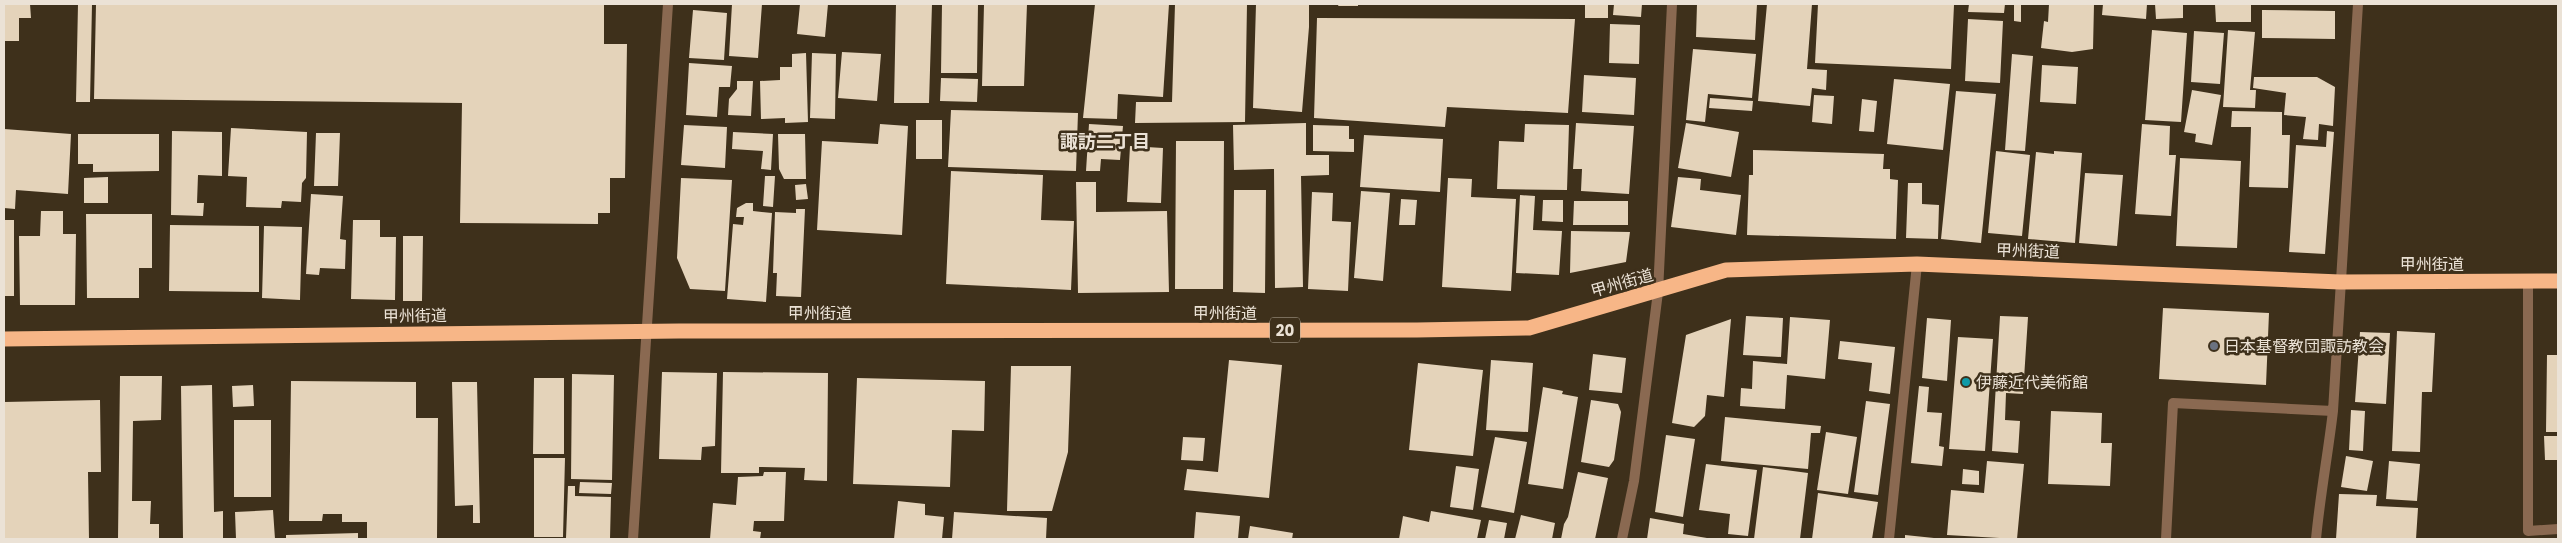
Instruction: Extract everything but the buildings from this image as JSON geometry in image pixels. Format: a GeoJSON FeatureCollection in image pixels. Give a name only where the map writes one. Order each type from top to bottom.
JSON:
{"type":"FeatureCollection","features":[{"type":"Feature","properties":{"kind":"highway","name":"甲州街道"},"geometry":{"type":"LineString","coordinates":[[4,339],[646,332],[1529,328],[1658,292],[1726,270],[1917,264],[2340,282],[2558,281]]}},
{"type":"Feature","properties":{"kind":"street"},"geometry":{"type":"LineString","coordinates":[[633,539],[668,4]]}},
{"type":"Feature","properties":{"kind":"street"},"geometry":{"type":"LineString","coordinates":[[1622,539],[1634,481],[1658,292],[1672,4]]}},
{"type":"Feature","properties":{"kind":"street"},"geometry":{"type":"LineString","coordinates":[[2316,539],[2320,487],[2329,447],[2333,411],[2358,4]]}},
{"type":"Feature","properties":{"kind":"street"},"geometry":{"type":"LineString","coordinates":[[1889,539],[1917,264]]}},
{"type":"Feature","properties":{"kind":"street"},"geometry":{"type":"LineString","coordinates":[[2528,281],[2528,531],[2558,529]]}},
{"type":"Feature","properties":{"kind":"street"},"geometry":{"type":"LineString","coordinates":[[2166,539],[2173,403],[2333,411]]}},
{"type":"Feature","properties":{"kind":"place","name":"日本基督教団諏訪教会"},"geometry":{"type":"Point","coordinates":[2214,346]}},
{"type":"Feature","properties":{"kind":"place","name":"伊藤近代美術館"},"geometry":{"type":"Point","coordinates":[1966,382]}},
{"type":"Feature","properties":{"kind":"district","name":"諏訪二丁目"},"geometry":{"type":"Point","coordinates":[1105,141]}}]}
